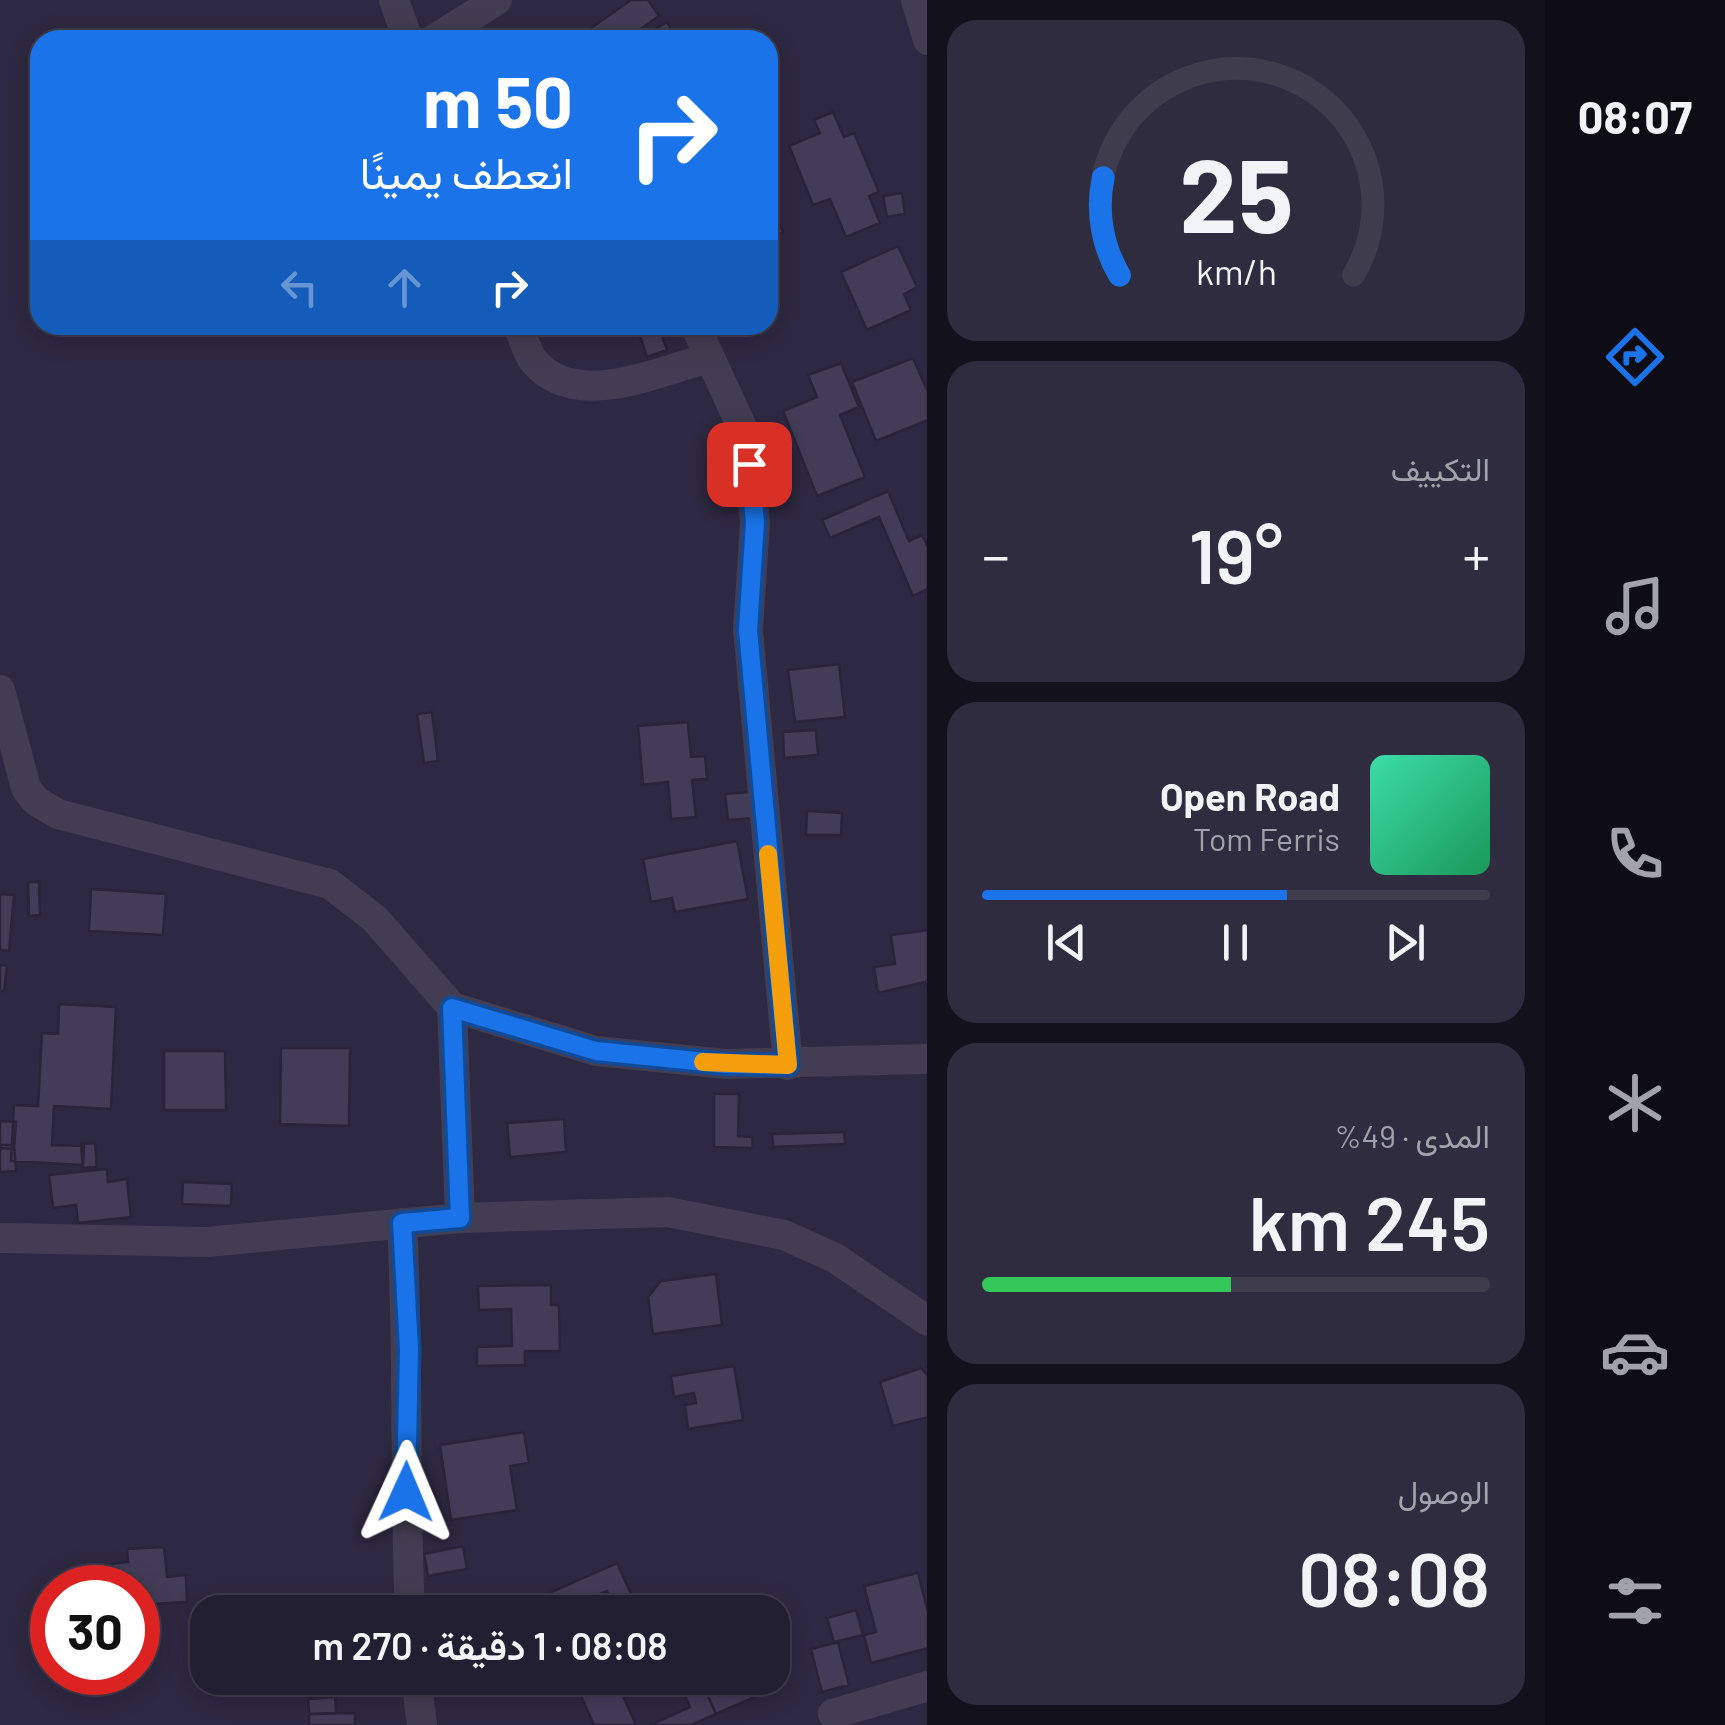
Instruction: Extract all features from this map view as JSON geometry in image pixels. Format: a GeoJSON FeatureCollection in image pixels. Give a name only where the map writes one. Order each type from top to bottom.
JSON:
{"type":"FeatureCollection","features":[{"type":"Feature","properties":{"kind":"street"},"geometry":{"type":"LineString","coordinates":[[394,0],[404,30]]}},
{"type":"Feature","properties":{"kind":"street"},"geometry":{"type":"LineString","coordinates":[[449,30],[498,0]]}},
{"type":"Feature","properties":{"kind":"street"},"geometry":{"type":"LineString","coordinates":[[916,0],[927,37]]}},
{"type":"Feature","properties":{"kind":"street"},"geometry":{"type":"LineString","coordinates":[[522,335],[532,359],[543,370],[597,388],[709,358]]}},
{"type":"Feature","properties":{"kind":"street"},"geometry":{"type":"LineString","coordinates":[[699,335],[746,436],[755,522],[748,630],[788,1065]]}},
{"type":"Feature","properties":{"kind":"street"},"geometry":{"type":"LineString","coordinates":[[0,690],[26,788],[36,801],[58,814],[330,884],[375,919],[452,1008],[596,1051],[726,1064],[927,1059]]}},
{"type":"Feature","properties":{"kind":"street"},"geometry":{"type":"LineString","coordinates":[[452,1008],[460,1218]]}},
{"type":"Feature","properties":{"kind":"street"},"geometry":{"type":"LineString","coordinates":[[0,1238],[207,1242],[460,1218],[642,1211],[731,1221],[784,1235],[835,1258],[927,1320]]}},
{"type":"Feature","properties":{"kind":"street"},"geometry":{"type":"LineString","coordinates":[[402,1223],[409,1349],[406,1528],[409,1595]]}},
{"type":"Feature","properties":{"kind":"street"},"geometry":{"type":"LineString","coordinates":[[833,1714],[927,1686]]}},
{"type":"Feature","properties":{"kind":"street"},"geometry":{"type":"LineString","coordinates":[[418,1695],[422,1725]]}},
{"type":"Feature","properties":{"kind":"building"},"geometry":{"type":"Polygon","coordinates":[[[631,0],[648,0],[659,16],[639,30],[588,30],[631,0]]]}},
{"type":"Feature","properties":{"kind":"building"},"geometry":{"type":"Polygon","coordinates":[[[667,22],[672,30],[654,30],[667,22]]]}},
{"type":"Feature","properties":{"kind":"building"},"geometry":{"type":"Polygon","coordinates":[[[833,112],[844,137],[854,133],[879,192],[869,196],[880,223],[846,237],[830,199],[813,205],[789,146],[820,133],[814,120],[833,112]]]}},
{"type":"Feature","properties":{"kind":"building"},"geometry":{"type":"Polygon","coordinates":[[[902,193],[905,214],[887,217],[883,196],[902,193]]]}},
{"type":"Feature","properties":{"kind":"building"},"geometry":{"type":"Polygon","coordinates":[[[898,246],[917,287],[904,294],[911,310],[867,330],[841,272],[898,246]]]}},
{"type":"Feature","properties":{"kind":"building"},"geometry":{"type":"Polygon","coordinates":[[[639,335],[662,335],[667,350],[647,357],[639,335]]]}},
{"type":"Feature","properties":{"kind":"building"},"geometry":{"type":"Polygon","coordinates":[[[913,358],[927,390],[927,420],[876,441],[852,382],[913,358]]]}},
{"type":"Feature","properties":{"kind":"building"},"geometry":{"type":"Polygon","coordinates":[[[841,363],[859,407],[840,415],[865,477],[817,496],[783,411],[817,397],[808,375],[841,363]]]}},
{"type":"Feature","properties":{"kind":"building"},"geometry":{"type":"Polygon","coordinates":[[[888,491],[909,541],[922,535],[927,545],[927,589],[913,596],[879,517],[830,538],[822,520],[888,491]]]}},
{"type":"Feature","properties":{"kind":"building"},"geometry":{"type":"Polygon","coordinates":[[[839,664],[845,717],[795,722],[788,670],[839,664]]]}},
{"type":"Feature","properties":{"kind":"building"},"geometry":{"type":"Polygon","coordinates":[[[432,712],[438,761],[424,763],[417,714],[432,712]]]}},
{"type":"Feature","properties":{"kind":"building"},"geometry":{"type":"Polygon","coordinates":[[[688,722],[691,757],[705,756],[707,779],[692,780],[696,817],[671,819],[668,782],[643,785],[638,726],[688,722]]]}},
{"type":"Feature","properties":{"kind":"building"},"geometry":{"type":"Polygon","coordinates":[[[816,730],[818,755],[784,758],[783,732],[816,730]]]}},
{"type":"Feature","properties":{"kind":"building"},"geometry":{"type":"Polygon","coordinates":[[[751,792],[753,818],[728,820],[725,794],[751,792]]]}},
{"type":"Feature","properties":{"kind":"building"},"geometry":{"type":"Polygon","coordinates":[[[807,811],[842,813],[841,835],[806,835],[807,811]]]}},
{"type":"Feature","properties":{"kind":"building"},"geometry":{"type":"Polygon","coordinates":[[[737,841],[748,899],[675,912],[672,898],[651,902],[643,859],[737,841]]]}},
{"type":"Feature","properties":{"kind":"building"},"geometry":{"type":"Polygon","coordinates":[[[28,882],[39,882],[40,915],[29,916],[28,882]]]}},
{"type":"Feature","properties":{"kind":"building"},"geometry":{"type":"Polygon","coordinates":[[[91,889],[166,894],[163,935],[89,931],[91,889]]]}},
{"type":"Feature","properties":{"kind":"building"},"geometry":{"type":"Polygon","coordinates":[[[0,894],[14,895],[9,951],[0,950],[0,894]]]}},
{"type":"Feature","properties":{"kind":"building"},"geometry":{"type":"Polygon","coordinates":[[[927,930],[927,989],[925,982],[878,993],[874,967],[895,964],[891,935],[927,930]]]}},
{"type":"Feature","properties":{"kind":"building"},"geometry":{"type":"Polygon","coordinates":[[[0,965],[7,966],[4,992],[0,991],[0,965]]]}},
{"type":"Feature","properties":{"kind":"building"},"geometry":{"type":"Polygon","coordinates":[[[59,1004],[116,1007],[111,1109],[54,1106],[52,1145],[84,1146],[83,1165],[11,1161],[14,1105],[38,1106],[42,1033],[58,1034],[59,1004]]]}},
{"type":"Feature","properties":{"kind":"building"},"geometry":{"type":"Polygon","coordinates":[[[281,1048],[350,1048],[349,1126],[280,1124],[281,1048]]]}},
{"type":"Feature","properties":{"kind":"building"},"geometry":{"type":"Polygon","coordinates":[[[164,1051],[225,1051],[226,1110],[164,1110],[164,1051]]]}},
{"type":"Feature","properties":{"kind":"building"},"geometry":{"type":"Polygon","coordinates":[[[714,1094],[739,1094],[738,1136],[752,1137],[753,1148],[714,1147],[714,1094]]]}},
{"type":"Feature","properties":{"kind":"building"},"geometry":{"type":"Polygon","coordinates":[[[564,1119],[566,1152],[510,1157],[507,1123],[564,1119]]]}},
{"type":"Feature","properties":{"kind":"building"},"geometry":{"type":"Polygon","coordinates":[[[0,1121],[16,1122],[14,1149],[0,1148],[0,1121]]]}},
{"type":"Feature","properties":{"kind":"building"},"geometry":{"type":"Polygon","coordinates":[[[844,1132],[845,1144],[773,1147],[772,1134],[844,1132]]]}},
{"type":"Feature","properties":{"kind":"building"},"geometry":{"type":"Polygon","coordinates":[[[95,1143],[97,1167],[83,1168],[81,1144],[95,1143]]]}},
{"type":"Feature","properties":{"kind":"building"},"geometry":{"type":"Polygon","coordinates":[[[0,1145],[14,1145],[16,1171],[0,1172],[0,1145]]]}},
{"type":"Feature","properties":{"kind":"building"},"geometry":{"type":"Polygon","coordinates":[[[107,1169],[108,1182],[127,1179],[131,1217],[78,1223],[76,1205],[53,1208],[49,1175],[107,1169]]]}},
{"type":"Feature","properties":{"kind":"building"},"geometry":{"type":"Polygon","coordinates":[[[183,1182],[232,1184],[231,1206],[182,1204],[183,1182]]]}},
{"type":"Feature","properties":{"kind":"building"},"geometry":{"type":"Polygon","coordinates":[[[716,1274],[722,1325],[653,1334],[648,1297],[661,1281],[716,1274]]]}},
{"type":"Feature","properties":{"kind":"building"},"geometry":{"type":"Polygon","coordinates":[[[551,1285],[551,1305],[559,1305],[560,1351],[525,1351],[525,1365],[477,1366],[477,1347],[512,1346],[511,1309],[479,1310],[478,1286],[551,1285]]]}},
{"type":"Feature","properties":{"kind":"building"},"geometry":{"type":"Polygon","coordinates":[[[734,1366],[743,1420],[688,1429],[685,1405],[696,1403],[694,1393],[674,1397],[671,1376],[734,1366]]]}},
{"type":"Feature","properties":{"kind":"building"},"geometry":{"type":"Polygon","coordinates":[[[921,1368],[927,1375],[927,1417],[893,1426],[880,1382],[921,1368]]]}},
{"type":"Feature","properties":{"kind":"building"},"geometry":{"type":"Polygon","coordinates":[[[524,1432],[529,1463],[510,1466],[517,1510],[451,1520],[440,1445],[524,1432]]]}},
{"type":"Feature","properties":{"kind":"building"},"geometry":{"type":"Polygon","coordinates":[[[463,1546],[467,1569],[428,1576],[424,1554],[463,1546]]]}},
{"type":"Feature","properties":{"kind":"building"},"geometry":{"type":"Polygon","coordinates":[[[164,1547],[167,1577],[186,1575],[187,1602],[160,1604],[160,1565],[112,1565],[128,1562],[127,1549],[164,1547]]]}},
{"type":"Feature","properties":{"kind":"building"},"geometry":{"type":"Polygon","coordinates":[[[617,1563],[631,1595],[609,1595],[607,1591],[597,1595],[547,1594],[617,1563]]]}},
{"type":"Feature","properties":{"kind":"building"},"geometry":{"type":"Polygon","coordinates":[[[918,1573],[927,1608],[927,1648],[871,1663],[864,1635],[876,1632],[864,1586],[918,1573]]]}},
{"type":"Feature","properties":{"kind":"building"},"geometry":{"type":"Polygon","coordinates":[[[856,1610],[863,1635],[834,1642],[827,1618],[856,1610]]]}},
{"type":"Feature","properties":{"kind":"building"},"geometry":{"type":"Polygon","coordinates":[[[838,1642],[849,1685],[822,1692],[811,1649],[838,1642]]]}},
{"type":"Feature","properties":{"kind":"building"},"geometry":{"type":"Polygon","coordinates":[[[581,1695],[623,1695],[636,1725],[594,1725],[581,1695]]]}},
{"type":"Feature","properties":{"kind":"building"},"geometry":{"type":"Polygon","coordinates":[[[685,1695],[708,1695],[716,1714],[691,1725],[650,1725],[690,1707],[685,1695]]]}},
{"type":"Feature","properties":{"kind":"building"},"geometry":{"type":"Polygon","coordinates":[[[708,1695],[759,1695],[716,1714],[708,1695]]]}},
{"type":"Feature","properties":{"kind":"building"},"geometry":{"type":"Polygon","coordinates":[[[335,1697],[336,1713],[309,1714],[308,1699],[335,1697]]]}},
{"type":"Feature","properties":{"kind":"building"},"geometry":{"type":"Polygon","coordinates":[[[355,1713],[355,1725],[309,1725],[309,1714],[355,1713]]]}},
{"type":"Feature","properties":{"kind":"slow traffic"},"geometry":{"type":"LineString","coordinates":[[703,1062],[788,1065],[768,854]]}},
{"type":"Feature","properties":{"kind":"route"},"geometry":{"type":"LineString","coordinates":[[406,1492],[409,1349],[402,1223],[460,1218],[452,1008],[596,1051],[726,1064],[788,1065],[748,630],[755,522],[749,464]]}}]}
